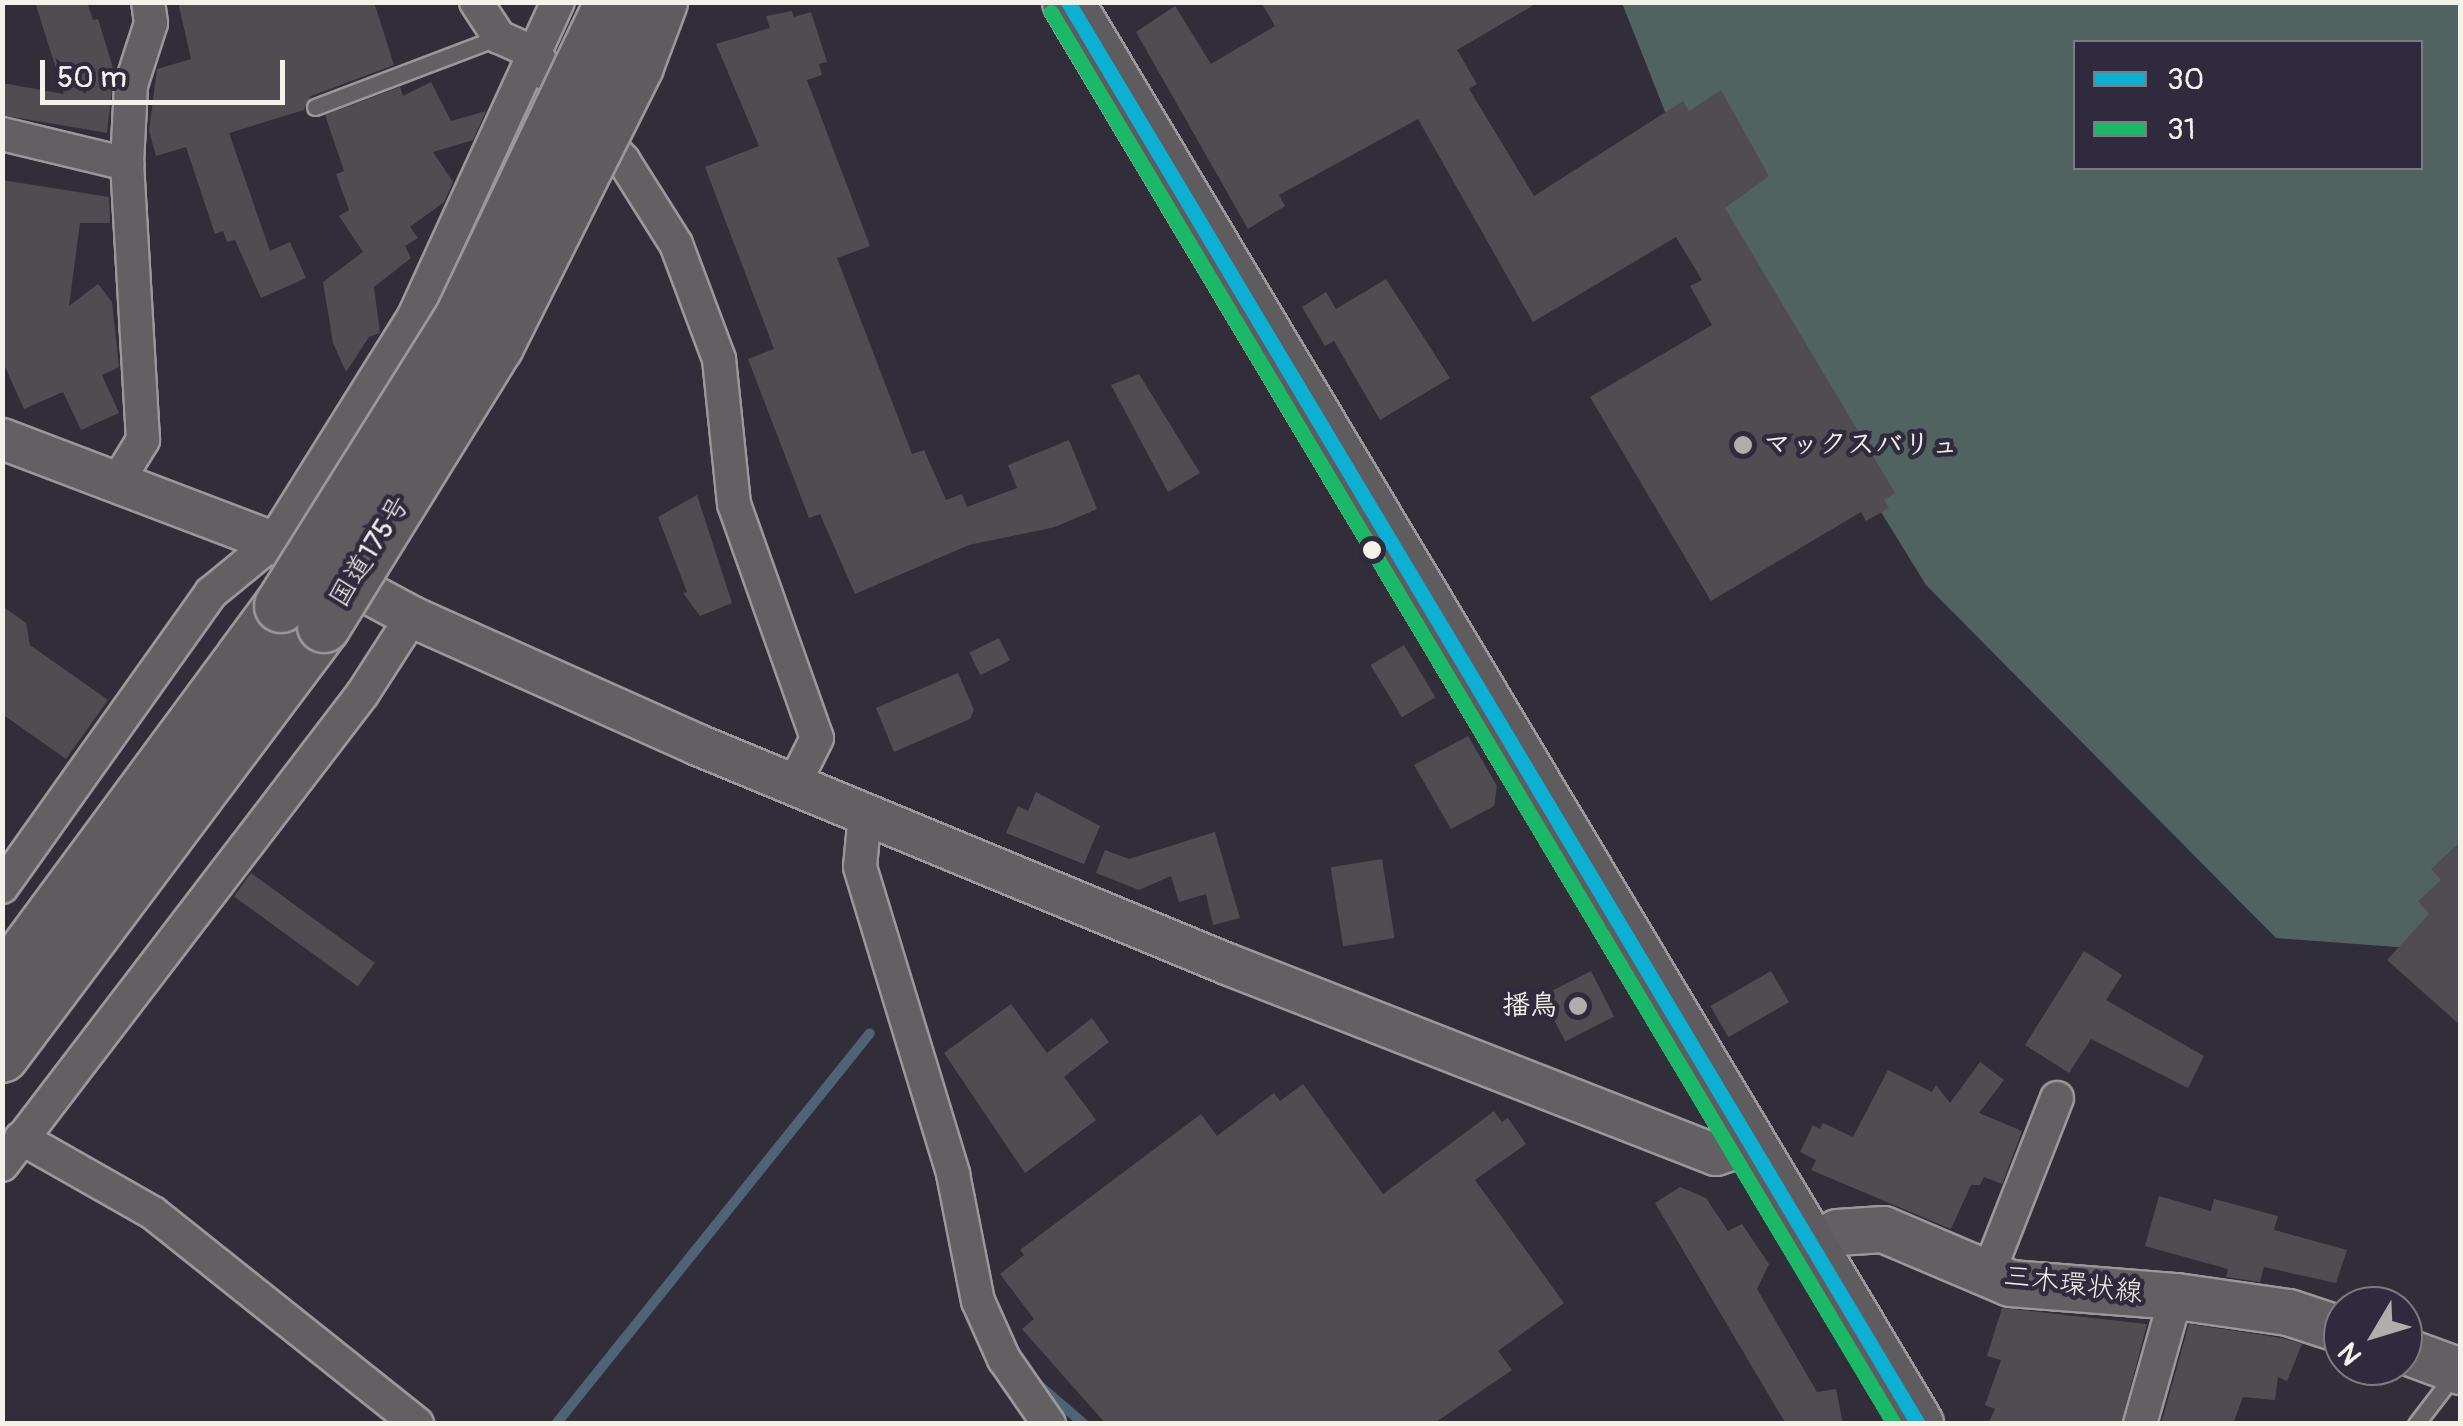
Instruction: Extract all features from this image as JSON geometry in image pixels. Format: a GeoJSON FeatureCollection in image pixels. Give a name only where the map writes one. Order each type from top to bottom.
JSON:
{"type":"FeatureCollection","features":[{"type":"Feature","properties":{"kind":"highway","name":"国道175号"},"geometry":{"type":"LineString","coordinates":[[2,984],[303,616],[462,316],[612,2]]}},
{"type":"Feature","properties":{"kind":"highway","name":"国道175号"},"geometry":{"type":"LineString","coordinates":[[2,1056],[303,616],[497,346],[637,66],[661,2]]}},
{"type":"Feature","properties":{"kind":"main road"},"geometry":{"type":"LineString","coordinates":[[1068,2],[1918,1424]]}},
{"type":"Feature","properties":{"kind":"main road","name":"三木環状線"},"geometry":{"type":"LineString","coordinates":[[1813,1247],[1837,1232],[1883,1229],[2010,1284],[2176,1296],[2288,1312],[2323,1323]]}},
{"type":"Feature","properties":{"kind":"main road"},"geometry":{"type":"LineString","coordinates":[[2423,1357],[2459,1370]]}},
{"type":"Feature","properties":{"kind":"street"},"geometry":{"type":"LineString","coordinates":[[116,484],[144,440],[127,164],[130,85],[151,23],[148,2]]}},
{"type":"Feature","properties":{"kind":"street"},"geometry":{"type":"LineString","coordinates":[[476,2],[500,38],[537,54],[551,83],[623,160],[676,244],[719,359],[734,504],[817,738],[796,780]]}},
{"type":"Feature","properties":{"kind":"street"},"geometry":{"type":"LineString","coordinates":[[2,886],[211,593],[273,542],[414,316],[558,2]]}},
{"type":"Feature","properties":{"kind":"street"},"geometry":{"type":"LineString","coordinates":[[2,134],[127,164]]}},
{"type":"Feature","properties":{"kind":"street"},"geometry":{"type":"LineString","coordinates":[[2,440],[273,542],[412,617],[698,745],[796,780],[865,814],[1716,1155],[1752,1143]]}},
{"type":"Feature","properties":{"kind":"street"},"geometry":{"type":"LineString","coordinates":[[412,617],[362,693],[15,1148],[153,1213],[417,1424]]}},
{"type":"Feature","properties":{"kind":"street"},"geometry":{"type":"LineString","coordinates":[[865,814],[860,867],[953,1174],[978,1301],[1004,1359],[1049,1424]]}},
{"type":"Feature","properties":{"kind":"street"},"geometry":{"type":"LineString","coordinates":[[1988,1274],[2058,1098]]}},
{"type":"Feature","properties":{"kind":"street"},"geometry":{"type":"LineString","coordinates":[[2140,1424],[2176,1296]]}},
{"type":"Feature","properties":{"kind":"lane"},"geometry":{"type":"LineString","coordinates":[[315,108],[500,38]]}},
{"type":"Feature","properties":{"kind":"lane"},"geometry":{"type":"LineString","coordinates":[[2416,1424],[2459,1370]]}},
{"type":"Feature","properties":{"kind":"shaded area"},"geometry":{"type":"Polygon","coordinates":[[[1622,3],[2460,3],[2460,980],[2423,949],[2276,938],[1926,585],[1720,251],[1622,3]]]}},
{"type":"Feature","properties":{"kind":"building"},"geometry":{"type":"Polygon","coordinates":[[[35,2],[87,2],[93,20],[98,19],[114,71],[107,133],[2,115],[2,83],[64,94],[35,2]]]}},
{"type":"Feature","properties":{"kind":"building"},"geometry":{"type":"Polygon","coordinates":[[[178,2],[374,2],[394,65],[311,96],[304,110],[229,133],[270,251],[290,242],[306,278],[261,298],[235,240],[227,242],[223,231],[215,234],[186,147],[156,156],[149,131],[157,69],[191,59],[178,2]]]}},
{"type":"Feature","properties":{"kind":"building"},"geometry":{"type":"Polygon","coordinates":[[[1261,2],[1539,2],[1457,50],[1477,84],[1469,89],[1534,196],[1683,101],[1689,111],[1721,90],[1769,176],[1725,208],[1895,493],[1884,500],[1889,508],[1866,521],[1861,512],[1711,601],[1590,397],[1712,325],[1690,286],[1702,280],[1676,237],[1533,322],[1418,119],[1279,195],[1285,206],[1248,229],[1136,32],[1175,6],[1211,64],[1275,26],[1261,2]]]}},
{"type":"Feature","properties":{"kind":"building"},"geometry":{"type":"Polygon","coordinates":[[[792,11],[794,17],[811,12],[827,62],[819,64],[822,75],[807,80],[870,246],[837,258],[912,454],[924,450],[946,500],[962,494],[967,507],[1017,488],[1008,465],[1069,440],[1097,509],[1055,527],[969,545],[855,594],[820,514],[809,518],[748,359],[774,349],[705,167],[759,146],[716,44],[770,28],[766,16],[792,11]]]}},
{"type":"Feature","properties":{"kind":"building"},"geometry":{"type":"Polygon","coordinates":[[[431,82],[451,121],[486,111],[473,140],[433,152],[453,182],[444,202],[410,227],[418,238],[405,246],[411,258],[374,287],[380,333],[369,337],[346,372],[333,343],[323,282],[363,252],[339,216],[349,210],[336,174],[344,171],[325,115],[400,87],[403,96],[431,82]]]}},
{"type":"Feature","properties":{"kind":"building"},"geometry":{"type":"Polygon","coordinates":[[[2,180],[109,197],[110,223],[80,223],[69,306],[98,284],[112,302],[119,367],[102,375],[119,413],[81,430],[63,392],[24,409],[2,360],[2,180]]]}},
{"type":"Feature","properties":{"kind":"building"},"geometry":{"type":"Polygon","coordinates":[[[1386,279],[1450,378],[1380,420],[1334,341],[1325,346],[1302,307],[1326,292],[1336,309],[1386,279]]]}},
{"type":"Feature","properties":{"kind":"building"},"geometry":{"type":"Polygon","coordinates":[[[1139,374],[1200,473],[1168,492],[1111,385],[1139,374]]]}},
{"type":"Feature","properties":{"kind":"building"},"geometry":{"type":"Polygon","coordinates":[[[697,495],[732,603],[700,616],[683,593],[687,592],[658,517],[697,495]]]}},
{"type":"Feature","properties":{"kind":"building"},"geometry":{"type":"Polygon","coordinates":[[[2,606],[26,623],[30,645],[108,700],[66,759],[2,714],[2,606]]]}},
{"type":"Feature","properties":{"kind":"building"},"geometry":{"type":"Polygon","coordinates":[[[999,638],[1010,660],[980,675],[969,652],[999,638]]]}},
{"type":"Feature","properties":{"kind":"building"},"geometry":{"type":"Polygon","coordinates":[[[1404,645],[1435,697],[1402,717],[1371,665],[1404,645]]]}},
{"type":"Feature","properties":{"kind":"building"},"geometry":{"type":"Polygon","coordinates":[[[958,673],[974,710],[970,719],[894,752],[876,708],[958,673]]]}},
{"type":"Feature","properties":{"kind":"building"},"geometry":{"type":"Polygon","coordinates":[[[1468,736],[1497,786],[1494,806],[1451,829],[1414,765],[1468,736]]]}},
{"type":"Feature","properties":{"kind":"building"},"geometry":{"type":"Polygon","coordinates":[[[1036,792],[1100,826],[1084,864],[1006,833],[1018,806],[1028,811],[1036,792]]]}},
{"type":"Feature","properties":{"kind":"building"},"geometry":{"type":"Polygon","coordinates":[[[1215,832],[1240,918],[1213,925],[1206,894],[1179,902],[1171,876],[1139,890],[1096,873],[1105,850],[1129,859],[1215,832]]]}},
{"type":"Feature","properties":{"kind":"building"},"geometry":{"type":"Polygon","coordinates":[[[2460,842],[2460,1025],[2387,960],[2429,914],[2418,901],[2441,880],[2431,869],[2460,842]]]}},
{"type":"Feature","properties":{"kind":"building"},"geometry":{"type":"Polygon","coordinates":[[[1382,859],[1395,938],[1343,946],[1331,867],[1382,859]]]}},
{"type":"Feature","properties":{"kind":"building"},"geometry":{"type":"Polygon","coordinates":[[[251,873],[375,963],[358,986],[234,896],[251,873]]]}},
{"type":"Feature","properties":{"kind":"building"},"geometry":{"type":"Polygon","coordinates":[[[2084,951],[2122,975],[2106,1000],[2204,1056],[2188,1088],[2091,1039],[2069,1073],[2025,1045],[2084,951]]]}},
{"type":"Feature","properties":{"kind":"building","name":"播鳥"},"geometry":{"type":"Polygon","coordinates":[[[1591,971],[1614,1016],[1565,1041],[1542,996],[1591,971]]]}},
{"type":"Feature","properties":{"kind":"building"},"geometry":{"type":"Polygon","coordinates":[[[1771,971],[1789,1002],[1728,1037],[1710,1006],[1771,971]]]}},
{"type":"Feature","properties":{"kind":"building"},"geometry":{"type":"Polygon","coordinates":[[[1011,1004],[1047,1053],[1092,1018],[1109,1042],[1064,1077],[1096,1120],[1025,1173],[944,1053],[1011,1004]]]}},
{"type":"Feature","properties":{"kind":"building"},"geometry":{"type":"Polygon","coordinates":[[[1980,1062],[2004,1080],[1979,1113],[2022,1131],[2002,1184],[1984,1177],[1980,1185],[1971,1185],[1951,1229],[1811,1170],[1816,1160],[1800,1152],[1813,1125],[1820,1129],[1823,1123],[1853,1137],[1888,1070],[1932,1092],[1936,1085],[1950,1103],[1980,1062]]]}},
{"type":"Feature","properties":{"kind":"building"},"geometry":{"type":"Polygon","coordinates":[[[1303,1084],[1383,1194],[1494,1111],[1502,1122],[1508,1118],[1526,1144],[1475,1180],[1564,1303],[1498,1351],[1512,1370],[1433,1424],[1106,1424],[1022,1329],[1034,1319],[1000,1274],[1024,1255],[1020,1250],[1201,1114],[1217,1136],[1274,1093],[1280,1101],[1303,1084]]]}},
{"type":"Feature","properties":{"kind":"building"},"geometry":{"type":"Polygon","coordinates":[[[1680,1187],[1706,1198],[1728,1231],[1742,1224],[1769,1264],[1757,1289],[1817,1392],[1836,1389],[1843,1424],[1786,1424],[1655,1203],[1680,1187]]]}},
{"type":"Feature","properties":{"kind":"building"},"geometry":{"type":"Polygon","coordinates":[[[2159,1196],[2211,1211],[2214,1199],[2278,1216],[2274,1230],[2347,1250],[2336,1283],[2264,1267],[2260,1282],[2226,1277],[2228,1269],[2145,1246],[2159,1196]]]}},
{"type":"Feature","properties":{"kind":"building"},"geometry":{"type":"Polygon","coordinates":[[[2002,1308],[2147,1324],[2121,1424],[1988,1424],[1995,1409],[1985,1405],[2001,1360],[1987,1356],[2002,1308]]]}},
{"type":"Feature","properties":{"kind":"building"},"geometry":{"type":"Polygon","coordinates":[[[2189,1324],[2302,1344],[2287,1381],[2278,1377],[2275,1400],[2243,1397],[2233,1424],[2161,1424],[2189,1324]]]}},
{"type":"Feature","properties":{"kind":"waterway"},"geometry":{"type":"LineString","coordinates":[[556,1424],[870,1033]]}},
{"type":"Feature","properties":{"kind":"waterway"},"geometry":{"type":"LineString","coordinates":[[1033,1380],[1084,1424]]}},
{"type":"Feature","properties":{"kind":"transit line","name":"30"},"geometry":{"type":"LineString","coordinates":[[1068,2],[1918,1424]]}},
{"type":"Feature","properties":{"kind":"transit line","name":"31"},"geometry":{"type":"LineString","coordinates":[[1051,12],[1894,1424]]}},
{"type":"Feature","properties":{"kind":"place","name":"マックスバリュ"},"geometry":{"type":"Point","coordinates":[1743,445]}},
{"type":"Feature","properties":{"kind":"place","name":"播鳥"},"geometry":{"type":"Point","coordinates":[1578,1006]}}]}
